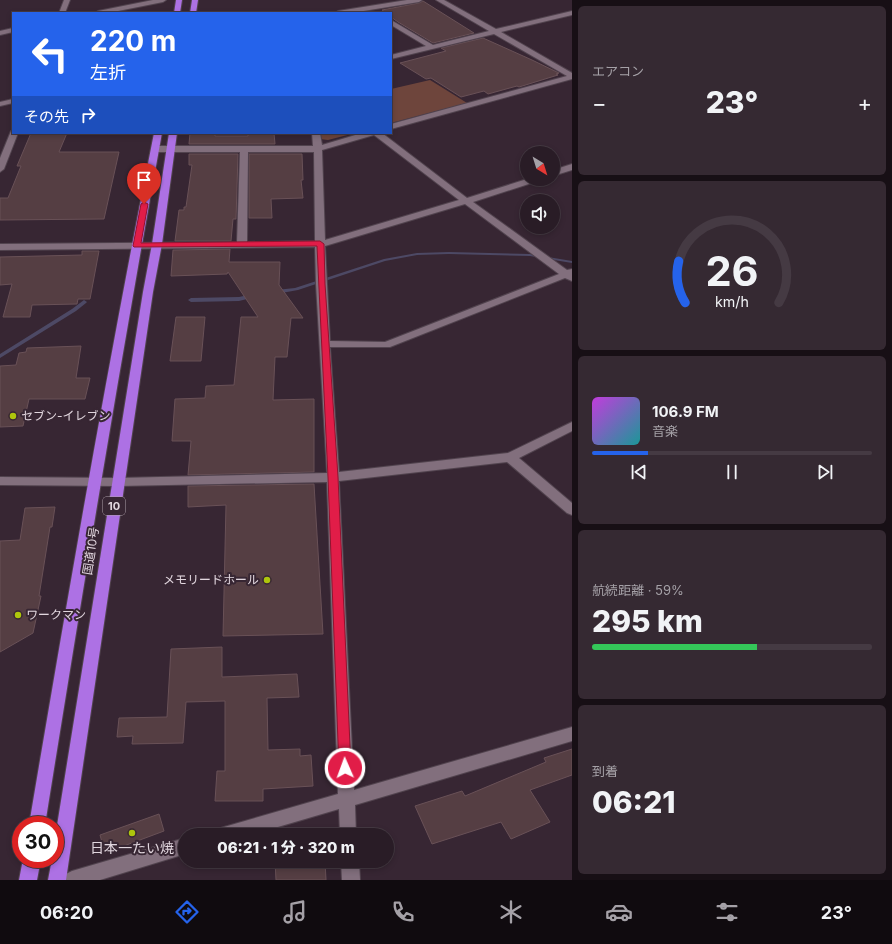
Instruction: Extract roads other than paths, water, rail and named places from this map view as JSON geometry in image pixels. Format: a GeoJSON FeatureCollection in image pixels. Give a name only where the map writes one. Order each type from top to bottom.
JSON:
{"type":"FeatureCollection","features":[{"type":"Feature","properties":{"kind":"highway"},"geometry":{"type":"LineString","coordinates":[[177,12],[179,0]]}},
{"type":"Feature","properties":{"kind":"highway"},"geometry":{"type":"LineString","coordinates":[[192,12],[195,0]]}},
{"type":"Feature","properties":{"kind":"highway","name":"国道10号"},"geometry":{"type":"LineString","coordinates":[[38,816],[94,480],[110,401],[136,246],[158,134]]}},
{"type":"Feature","properties":{"kind":"highway","name":"国道10号"},"geometry":{"type":"LineString","coordinates":[[57,880],[118,482],[157,244],[172,134]]}},
{"type":"Feature","properties":{"kind":"highway"},"geometry":{"type":"LineString","coordinates":[[28,880],[30,868]]}},
{"type":"Feature","properties":{"kind":"street"},"geometry":{"type":"LineString","coordinates":[[62,12],[67,0]]}},
{"type":"Feature","properties":{"kind":"street"},"geometry":{"type":"LineString","coordinates":[[103,12],[162,0]]}},
{"type":"Feature","properties":{"kind":"street"},"geometry":{"type":"LineString","coordinates":[[344,12],[419,0]]}},
{"type":"Feature","properties":{"kind":"street"},"geometry":{"type":"LineString","coordinates":[[439,0],[572,77]]}},
{"type":"Feature","properties":{"kind":"street"},"geometry":{"type":"LineString","coordinates":[[369,8],[375,12]]}},
{"type":"Feature","properties":{"kind":"street"},"geometry":{"type":"LineString","coordinates":[[392,57],[572,13]]}},
{"type":"Feature","properties":{"kind":"street"},"geometry":{"type":"LineString","coordinates":[[392,23],[432,47]]}},
{"type":"Feature","properties":{"kind":"street"},"geometry":{"type":"LineString","coordinates":[[0,33],[12,30]]}},
{"type":"Feature","properties":{"kind":"street"},"geometry":{"type":"LineString","coordinates":[[392,127],[572,77]]}},
{"type":"Feature","properties":{"kind":"street"},"geometry":{"type":"LineString","coordinates":[[0,104],[12,101]]}},
{"type":"Feature","properties":{"kind":"street"},"geometry":{"type":"LineString","coordinates":[[0,169],[14,134]]}},
{"type":"Feature","properties":{"kind":"street"},"geometry":{"type":"LineString","coordinates":[[316,134],[318,149],[321,284],[326,344],[333,477],[348,828]]}},
{"type":"Feature","properties":{"kind":"street"},"geometry":{"type":"LineString","coordinates":[[155,149],[318,149],[368,134]]}},
{"type":"Feature","properties":{"kind":"street"},"geometry":{"type":"LineString","coordinates":[[378,134],[466,201],[568,274]]}},
{"type":"Feature","properties":{"kind":"street"},"geometry":{"type":"LineString","coordinates":[[242,245],[244,149]]}},
{"type":"Feature","properties":{"kind":"street"},"geometry":{"type":"LineString","coordinates":[[560,171],[572,167]]}},
{"type":"Feature","properties":{"kind":"street"},"geometry":{"type":"LineString","coordinates":[[0,247],[136,246],[157,244],[320,244],[520,184]]}},
{"type":"Feature","properties":{"kind":"street"},"geometry":{"type":"LineString","coordinates":[[326,344],[386,345],[568,274]]}},
{"type":"Feature","properties":{"kind":"street"},"geometry":{"type":"LineString","coordinates":[[0,481],[94,480],[118,482],[333,477],[510,457],[572,426]]}},
{"type":"Feature","properties":{"kind":"street"},"geometry":{"type":"LineString","coordinates":[[510,457],[572,510]]}},
{"type":"Feature","properties":{"kind":"street"},"geometry":{"type":"LineString","coordinates":[[248,828],[572,734]]}},
{"type":"Feature","properties":{"kind":"street"},"geometry":{"type":"LineString","coordinates":[[72,880],[178,848]]}},
{"type":"Feature","properties":{"kind":"street"},"geometry":{"type":"LineString","coordinates":[[350,868],[351,880]]}},
{"type":"Feature","properties":{"kind":"waterway"},"geometry":{"type":"LineString","coordinates":[[276,292],[296,289],[384,260],[417,254],[449,253],[530,255],[572,262]]}},
{"type":"Feature","properties":{"kind":"waterway"},"geometry":{"type":"LineString","coordinates":[[191,300],[239,299],[253,296]]}},
{"type":"Feature","properties":{"kind":"waterway"},"geometry":{"type":"LineString","coordinates":[[0,356],[74,310],[84,302]]}},
{"type":"Feature","properties":{"kind":"place","name":"セブン-イレブン"},"geometry":{"type":"Point","coordinates":[13,416]}},
{"type":"Feature","properties":{"kind":"place","name":"メモリードホール"},"geometry":{"type":"Point","coordinates":[267,580]}},
{"type":"Feature","properties":{"kind":"place","name":"ワークマン"},"geometry":{"type":"Point","coordinates":[18,615]}},
{"type":"Feature","properties":{"kind":"place","name":"日本一たい焼"},"geometry":{"type":"Point","coordinates":[132,833]}}]}
